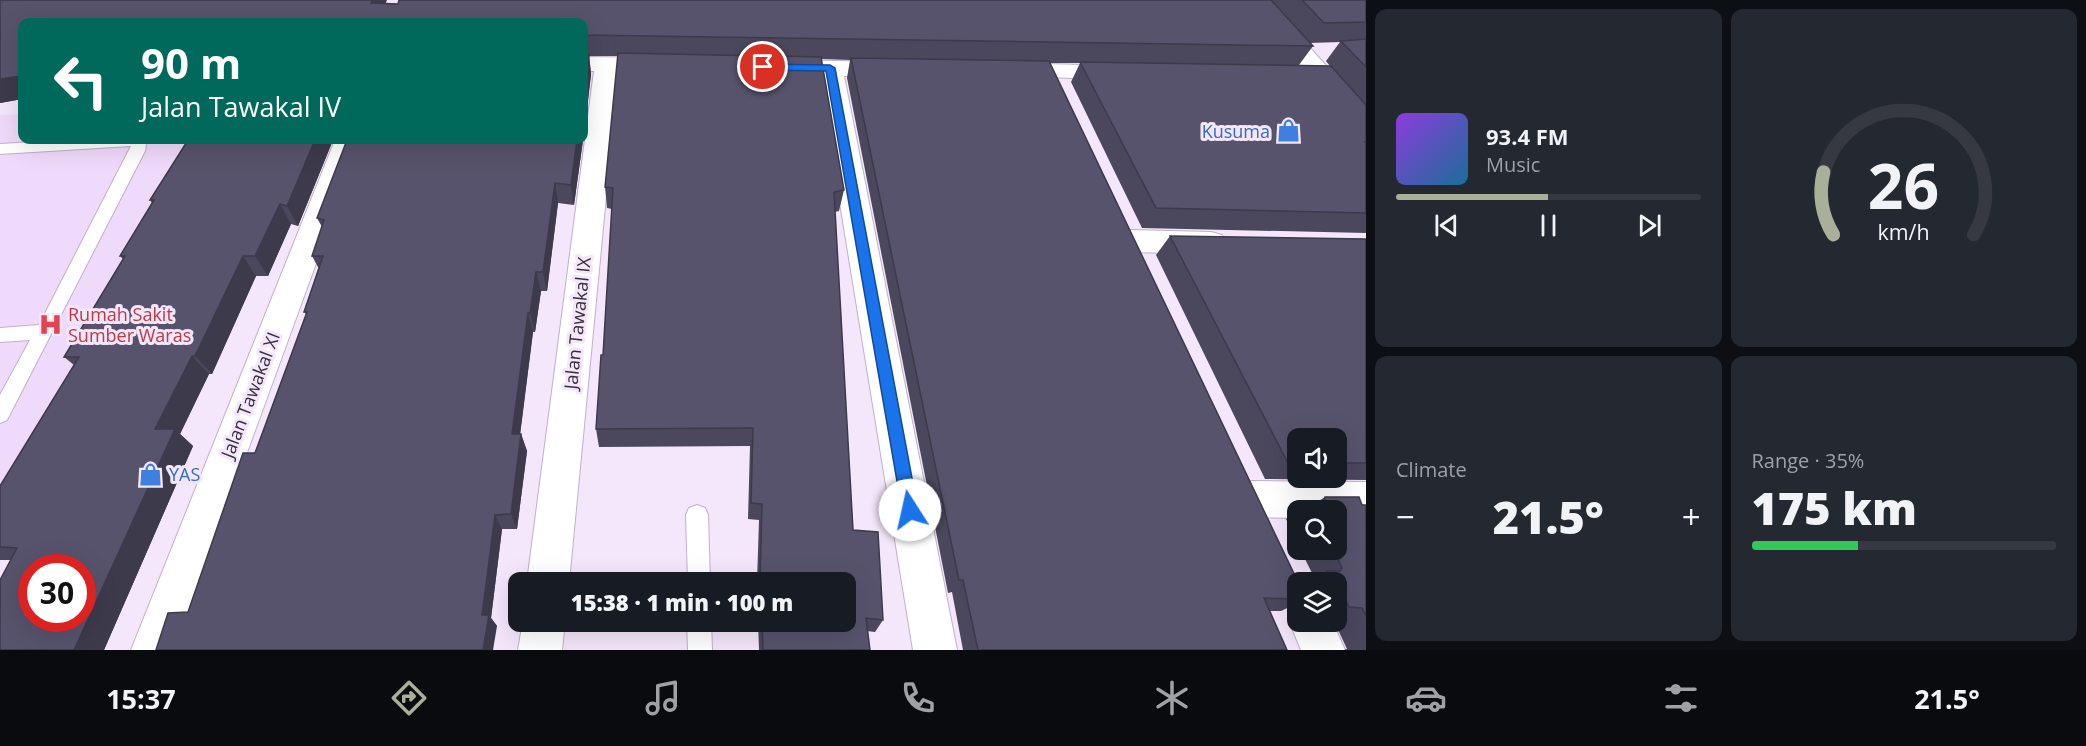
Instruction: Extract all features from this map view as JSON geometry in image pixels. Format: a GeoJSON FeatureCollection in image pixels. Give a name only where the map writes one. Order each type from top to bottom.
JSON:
{"type":"FeatureCollection","features":[{"type":"Feature","properties":{"kind":"street"},"geometry":{"type":"LineString","coordinates":[[1255,0],[1366,126]]}},
{"type":"Feature","properties":{"kind":"street"},"geometry":{"type":"LineString","coordinates":[[1301,53],[1330,52]]}},
{"type":"Feature","properties":{"kind":"street"},"geometry":{"type":"LineString","coordinates":[[595,64],[689,66]]}},
{"type":"Feature","properties":{"kind":"street","name":"Jalan Tawakal IX"},"geometry":{"type":"LineString","coordinates":[[588,141],[595,64]]}},
{"type":"Feature","properties":{"kind":"street"},"geometry":{"type":"LineString","coordinates":[[748,66],[923,69]]}},
{"type":"Feature","properties":{"kind":"street"},"geometry":{"type":"LineString","coordinates":[[830,68],[935,650]]}},
{"type":"Feature","properties":{"kind":"street"},"geometry":{"type":"LineString","coordinates":[[981,70],[1142,73]]}},
{"type":"Feature","properties":{"kind":"street"},"geometry":{"type":"LineString","coordinates":[[1050,71],[1065,103]]}},
{"type":"Feature","properties":{"kind":"street"},"geometry":{"type":"LineString","coordinates":[[1291,77],[1322,77]]}},
{"type":"Feature","properties":{"kind":"street","name":"Jalan Tawakal XI"},"geometry":{"type":"LineString","coordinates":[[153,650],[346,144]]}},
{"type":"Feature","properties":{"kind":"street","name":"Jalan Tawakal IX"},"geometry":{"type":"LineString","coordinates":[[549,572],[588,144]]}},
{"type":"Feature","properties":{"kind":"street"},"geometry":{"type":"LineString","coordinates":[[1115,209],[1146,273]]}},
{"type":"Feature","properties":{"kind":"street"},"geometry":{"type":"LineString","coordinates":[[1130,241],[1236,243]]}},
{"type":"Feature","properties":{"kind":"street"},"geometry":{"type":"LineString","coordinates":[[1252,499],[1366,500]]}},
{"type":"Feature","properties":{"kind":"street"},"geometry":{"type":"LineString","coordinates":[[540,650],[542,632]]}},
{"type":"Feature","properties":{"kind":"street"},"geometry":{"type":"LineString","coordinates":[[1315,632],[1323,650]]}},
{"type":"Feature","properties":{"kind":"lane"},"geometry":{"type":"LineString","coordinates":[[0,148],[66,144]]}},
{"type":"Feature","properties":{"kind":"lane"},"geometry":{"type":"LineString","coordinates":[[0,414],[138,151],[139,144]]}},
{"type":"Feature","properties":{"kind":"lane"},"geometry":{"type":"LineString","coordinates":[[0,335],[44,333]]}},
{"type":"Feature","properties":{"kind":"lane"},"geometry":{"type":"LineString","coordinates":[[697,515],[699,572]]}},
{"type":"Feature","properties":{"kind":"lane"},"geometry":{"type":"LineString","coordinates":[[699,632],[700,650]]}},
{"type":"Feature","properties":{"kind":"shaded area","name":"Rumah Sakit Sumber Waras"},"geometry":{"type":"Polygon","coordinates":[[[18,114],[18,144],[201,144],[0,546],[0,115],[18,114]]]}},
{"type":"Feature","properties":{"kind":"building"},"geometry":{"type":"Polygon","coordinates":[[[0,0],[372,0],[371,3],[398,4],[399,0],[1271,0],[1313,46],[588,35],[588,18],[18,18],[18,77],[0,79],[0,0]]]}},
{"type":"Feature","properties":{"kind":"building"},"geometry":{"type":"Polygon","coordinates":[[[1302,0],[1366,0],[1366,22],[1324,23],[1302,0]]]}},
{"type":"Feature","properties":{"kind":"building"},"geometry":{"type":"Polygon","coordinates":[[[1366,39],[1366,67],[1341,41],[1366,39]]]}},
{"type":"Feature","properties":{"kind":"building"},"geometry":{"type":"Polygon","coordinates":[[[618,53],[821,57],[844,190],[834,192],[853,530],[878,532],[883,620],[866,618],[870,650],[763,650],[762,632],[856,632],[856,572],[760,572],[762,504],[751,503],[753,428],[596,429],[613,188],[605,187],[618,53]]]}},
{"type":"Feature","properties":{"kind":"building"},"geometry":{"type":"Polygon","coordinates":[[[851,58],[1049,61],[1293,572],[1287,572],[1287,599],[1264,598],[1287,650],[978,650],[963,580],[959,580],[851,58]]]}},
{"type":"Feature","properties":{"kind":"building"},"geometry":{"type":"Polygon","coordinates":[[[1080,62],[1331,66],[1366,105],[1366,213],[1156,208],[1080,62]]]}},
{"type":"Feature","properties":{"kind":"building"},"geometry":{"type":"Polygon","coordinates":[[[185,144],[313,144],[287,206],[280,204],[255,256],[243,256],[195,356],[192,356],[155,429],[175,429],[96,602],[96,554],[18,554],[18,632],[82,632],[74,650],[0,650],[0,580],[17,548],[0,547],[0,486],[79,357],[64,357],[125,256],[120,256],[154,200],[150,200],[185,144]]]}},
{"type":"Feature","properties":{"kind":"building"},"geometry":{"type":"Polygon","coordinates":[[[345,144],[576,144],[571,185],[555,183],[543,272],[536,272],[530,313],[528,313],[512,434],[521,434],[511,514],[495,515],[482,615],[489,615],[483,650],[156,650],[168,613],[188,612],[243,453],[255,453],[307,312],[304,312],[323,256],[312,256],[324,220],[317,218],[345,144]]]}},
{"type":"Feature","properties":{"kind":"building"},"geometry":{"type":"Polygon","coordinates":[[[1170,236],[1366,239],[1366,463],[1347,463],[1347,428],[1287,428],[1287,461],[1170,236]]]}},
{"type":"Feature","properties":{"kind":"building"},"geometry":{"type":"Polygon","coordinates":[[[1325,497],[1359,497],[1362,505],[1366,505],[1366,616],[1362,608],[1349,607],[1347,603],[1347,572],[1326,572],[1340,571],[1342,568],[1338,560],[1347,560],[1347,500],[1325,500],[1325,497]]]}},
{"type":"Feature","properties":{"kind":"place","name":"Kusuma"},"geometry":{"type":"Point","coordinates":[1288,131]}},
{"type":"Feature","properties":{"kind":"place","name":"Rumah Sakit Sumber Waras"},"geometry":{"type":"Point","coordinates":[50,324]}},
{"type":"Feature","properties":{"kind":"place","name":"YAS"},"geometry":{"type":"Point","coordinates":[151,474]}},
{"type":"Feature","properties":{"kind":"route"},"geometry":{"type":"LineString","coordinates":[[763,67],[830,68],[910,510]]}}]}
